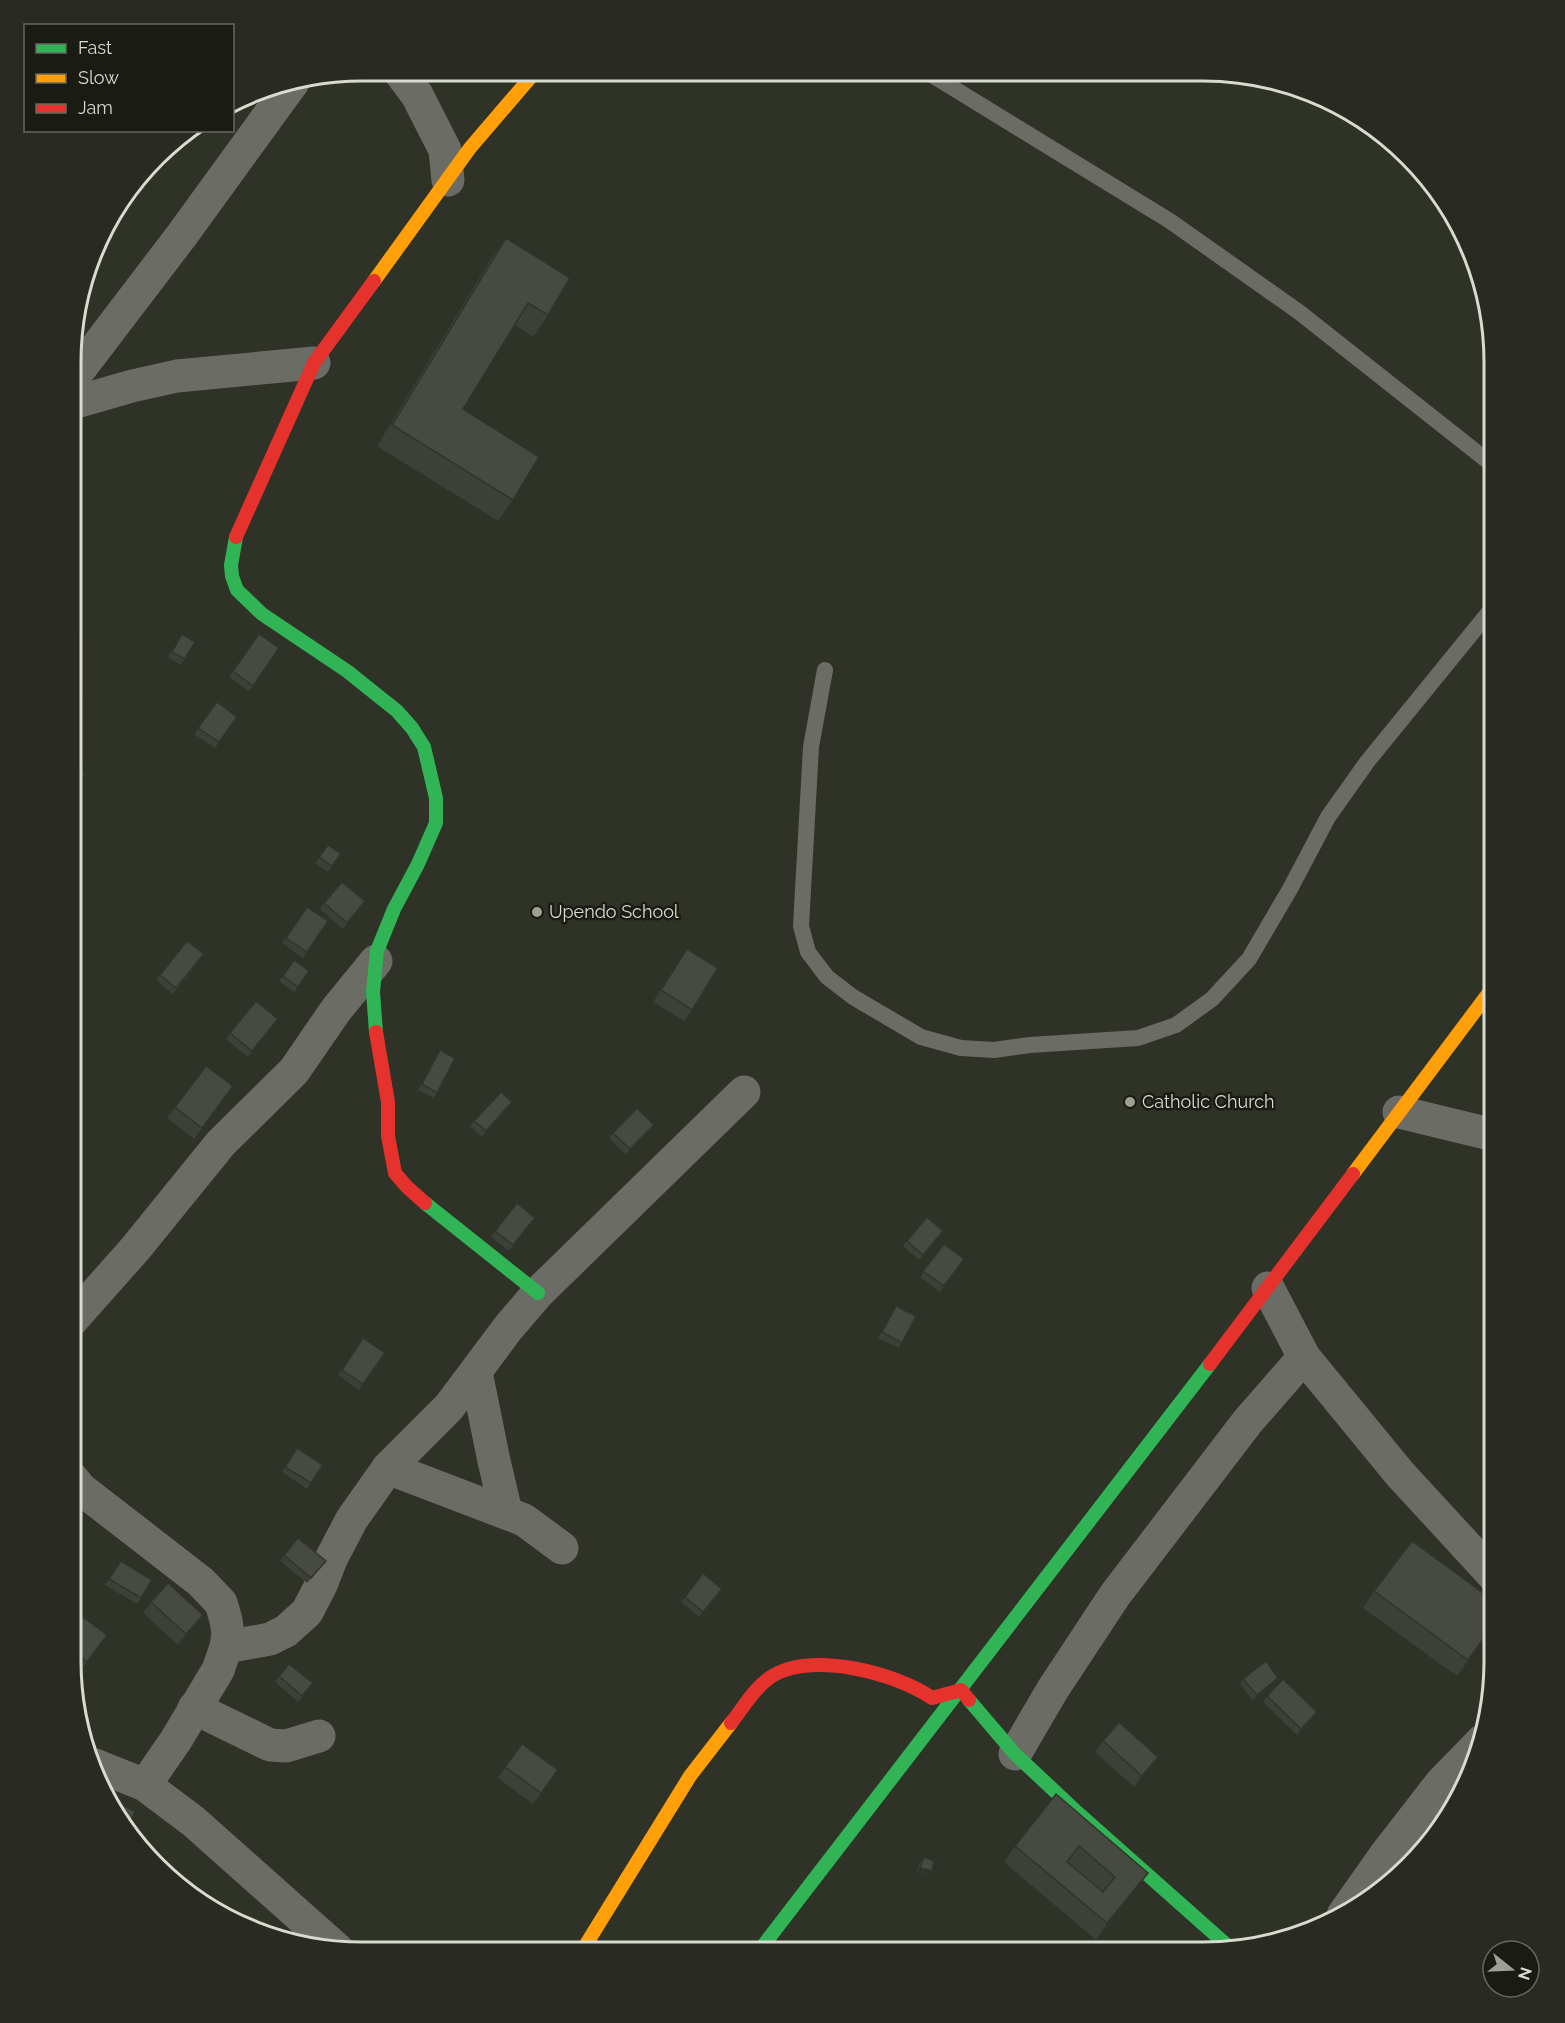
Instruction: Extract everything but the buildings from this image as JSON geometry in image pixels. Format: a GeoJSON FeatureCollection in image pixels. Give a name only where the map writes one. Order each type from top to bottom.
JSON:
{"type":"FeatureCollection","features":[{"type":"Feature","properties":{"kind":"street"},"geometry":{"type":"LineString","coordinates":[[406,81],[417,95],[446,150],[448,180]]}},
{"type":"Feature","properties":{"kind":"street"},"geometry":{"type":"LineString","coordinates":[[527,81],[470,148],[314,363],[235,540],[231,565],[237,590],[249,602],[262,614],[347,671],[397,711],[412,728],[424,747],[436,798],[435,823],[418,864],[393,909],[378,951],[373,992],[377,1045],[388,1102],[388,1136],[395,1173],[423,1201],[538,1293]]}},
{"type":"Feature","properties":{"kind":"street"},"geometry":{"type":"LineString","coordinates":[[81,368],[182,235],[286,92]]}},
{"type":"Feature","properties":{"kind":"street"},"geometry":{"type":"LineString","coordinates":[[81,402],[121,389],[177,376],[314,363]]}},
{"type":"Feature","properties":{"kind":"street"},"geometry":{"type":"LineString","coordinates":[[81,1310],[135,1249],[221,1143],[294,1071],[336,1010],[376,961]]}},
{"type":"Feature","properties":{"kind":"street"},"geometry":{"type":"LineString","coordinates":[[766,1942],[1269,1288],[1484,999]]}},
{"type":"Feature","properties":{"kind":"street"},"geometry":{"type":"LineString","coordinates":[[226,1647],[270,1639],[286,1631],[307,1612],[352,1519],[388,1468],[449,1407],[508,1328],[538,1293],[744,1092]]}},
{"type":"Feature","properties":{"kind":"street"},"geometry":{"type":"LineString","coordinates":[[1399,1112],[1484,1133]]}},
{"type":"Feature","properties":{"kind":"street"},"geometry":{"type":"LineString","coordinates":[[1269,1288],[1304,1357],[1400,1474],[1484,1565]]}},
{"type":"Feature","properties":{"kind":"street"},"geometry":{"type":"LineString","coordinates":[[1014,1754],[1114,1595],[1248,1421],[1304,1357]]}},
{"type":"Feature","properties":{"kind":"street"},"geometry":{"type":"LineString","coordinates":[[476,1371],[507,1512]]}},
{"type":"Feature","properties":{"kind":"street"},"geometry":{"type":"LineString","coordinates":[[388,1468],[480,1504],[507,1512],[524,1520],[562,1548]]}},
{"type":"Feature","properties":{"kind":"street"},"geometry":{"type":"LineString","coordinates":[[81,1489],[201,1582],[221,1603],[228,1634],[218,1670],[176,1740],[145,1785]]}},
{"type":"Feature","properties":{"kind":"street"},"geometry":{"type":"LineString","coordinates":[[588,1942],[690,1776],[758,1688],[774,1675],[796,1667],[824,1665],[861,1670],[904,1682],[932,1698],[961,1690]]}},
{"type":"Feature","properties":{"kind":"street"},"geometry":{"type":"LineString","coordinates":[[961,1690],[1014,1754],[1222,1941]]}},
{"type":"Feature","properties":{"kind":"street"},"geometry":{"type":"LineString","coordinates":[[194,1708],[270,1745],[286,1746],[319,1736]]}},
{"type":"Feature","properties":{"kind":"street"},"geometry":{"type":"LineString","coordinates":[[1357,1896],[1386,1854],[1441,1783],[1468,1756]]}},
{"type":"Feature","properties":{"kind":"street"},"geometry":{"type":"LineString","coordinates":[[102,1768],[145,1785],[193,1821],[327,1940]]}},
{"type":"Feature","properties":{"kind":"lane"},"geometry":{"type":"LineString","coordinates":[[942,81],[1179,227],[1299,312],[1484,458]]}},
{"type":"Feature","properties":{"kind":"lane"},"geometry":{"type":"LineString","coordinates":[[825,670],[811,747],[801,926],[808,952],[827,977],[853,997],[921,1037],[962,1048],[994,1050],[1030,1045],[1138,1038],[1176,1025],[1212,999],[1249,959],[1335,808],[1367,762],[1484,618]]}},
{"type":"Feature","properties":{"kind":"traffic: fast"},"geometry":{"type":"LineString","coordinates":[[236,537],[231,565],[237,590],[262,614],[347,671],[397,711],[412,728],[424,747],[436,798],[436,823],[418,864],[394,909],[377,951],[373,992],[376,1032]]}},
{"type":"Feature","properties":{"kind":"traffic: fast"},"geometry":{"type":"LineString","coordinates":[[425,1203],[538,1293]]}},
{"type":"Feature","properties":{"kind":"traffic: fast"},"geometry":{"type":"LineString","coordinates":[[766,1942],[1210,1364]]}},
{"type":"Feature","properties":{"kind":"traffic: fast"},"geometry":{"type":"LineString","coordinates":[[969,1700],[1015,1754],[1222,1941]]}},
{"type":"Feature","properties":{"kind":"traffic: slow"},"geometry":{"type":"LineString","coordinates":[[374,281],[470,148],[527,81]]}},
{"type":"Feature","properties":{"kind":"traffic: slow"},"geometry":{"type":"LineString","coordinates":[[1353,1174],[1484,999]]}},
{"type":"Feature","properties":{"kind":"traffic: slow"},"geometry":{"type":"LineString","coordinates":[[588,1942],[690,1776],[731,1723]]}},
{"type":"Feature","properties":{"kind":"traffic: jam"},"geometry":{"type":"LineString","coordinates":[[236,537],[314,363],[374,281]]}},
{"type":"Feature","properties":{"kind":"traffic: jam"},"geometry":{"type":"LineString","coordinates":[[376,1032],[388,1102],[388,1136],[395,1173],[425,1203]]}},
{"type":"Feature","properties":{"kind":"traffic: jam"},"geometry":{"type":"LineString","coordinates":[[1210,1364],[1353,1174]]}},
{"type":"Feature","properties":{"kind":"traffic: jam"},"geometry":{"type":"LineString","coordinates":[[731,1723],[756,1690],[768,1679],[791,1668],[810,1665],[832,1666],[877,1674],[917,1689],[932,1698],[961,1690],[969,1700]]}},
{"type":"Feature","properties":{"kind":"place","name":"Upendo School"},"geometry":{"type":"Point","coordinates":[537,912]}},
{"type":"Feature","properties":{"kind":"place","name":"Catholic Church"},"geometry":{"type":"Point","coordinates":[1130,1102]}}]}
